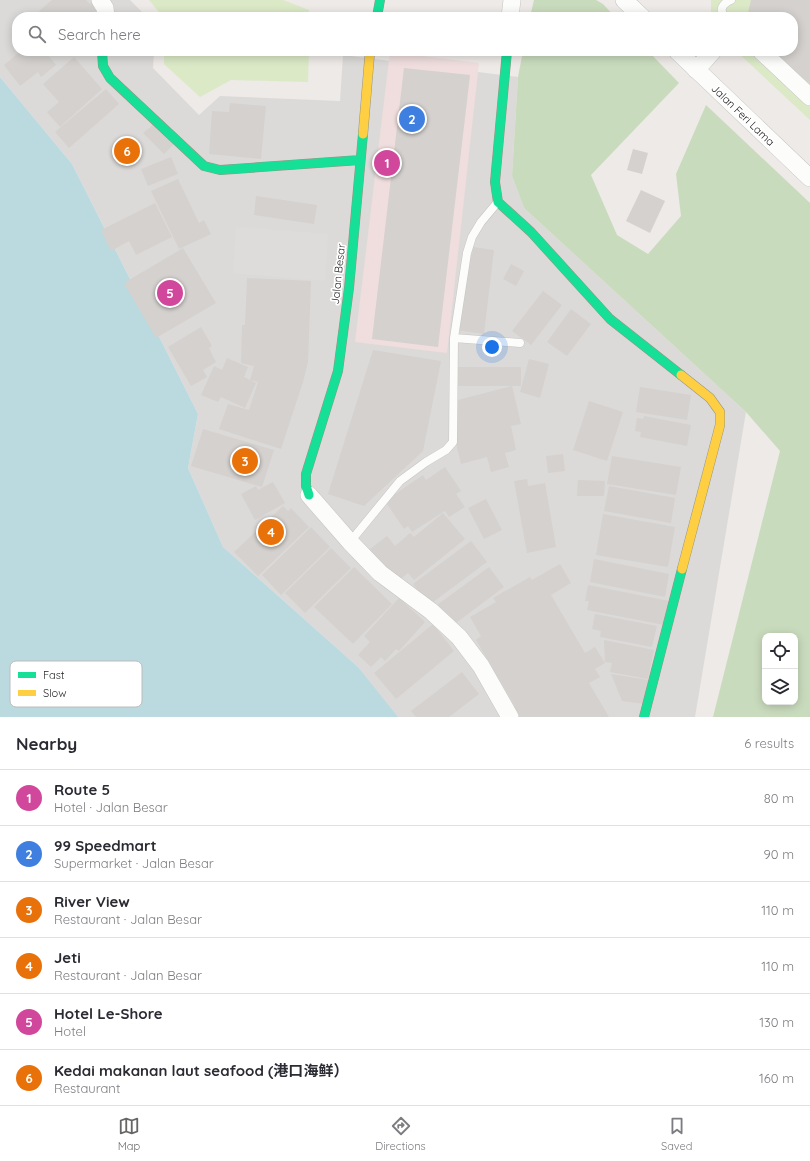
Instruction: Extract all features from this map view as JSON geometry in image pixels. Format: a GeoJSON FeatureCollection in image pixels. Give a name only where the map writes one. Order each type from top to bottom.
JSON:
{"type":"FeatureCollection","features":[{"type":"Feature","properties":{"kind":"street"},"geometry":{"type":"LineString","coordinates":[[100,0],[105,8],[105,12]]}},
{"type":"Feature","properties":{"kind":"street"},"geometry":{"type":"LineString","coordinates":[[378,12],[380,0]]}},
{"type":"Feature","properties":{"kind":"street"},"geometry":{"type":"LineString","coordinates":[[511,12],[512,0]]}},
{"type":"Feature","properties":{"kind":"street"},"geometry":{"type":"LineString","coordinates":[[624,0],[637,12]]}},
{"type":"Feature","properties":{"kind":"street"},"geometry":{"type":"LineString","coordinates":[[101,56],[103,69],[110,78],[204,166],[220,170],[360,160]]}},
{"type":"Feature","properties":{"kind":"street","name":"Jalan Besar"},"geometry":{"type":"LineString","coordinates":[[309,495],[306,486],[306,474],[338,371],[349,288],[370,56]]}},
{"type":"Feature","properties":{"kind":"street"},"geometry":{"type":"LineString","coordinates":[[507,56],[495,182],[498,202],[531,232],[610,319],[710,398],[720,412],[720,425],[644,717]]}},
{"type":"Feature","properties":{"kind":"street","name":"Jalan Feri Lama"},"geometry":{"type":"LineString","coordinates":[[682,56],[810,178]]}},
{"type":"Feature","properties":{"kind":"street"},"geometry":{"type":"LineString","coordinates":[[696,70],[709,56]]}},
{"type":"Feature","properties":{"kind":"street"},"geometry":{"type":"LineString","coordinates":[[766,56],[810,97]]}},
{"type":"Feature","properties":{"kind":"street"},"geometry":{"type":"LineString","coordinates":[[309,495],[350,542],[380,573],[431,611],[459,637],[481,666],[510,717]]}},
{"type":"Feature","properties":{"kind":"lane"},"geometry":{"type":"LineString","coordinates":[[722,12],[721,8],[724,3],[731,0]]}},
{"type":"Feature","properties":{"kind":"lane"},"geometry":{"type":"LineString","coordinates":[[350,542],[400,481],[426,462],[446,450],[453,442],[454,338],[467,253],[472,237],[481,222],[498,202]]}},
{"type":"Feature","properties":{"kind":"lane"},"geometry":{"type":"LineString","coordinates":[[454,338],[520,343]]}},
{"type":"Feature","properties":{"kind":"shaded area"},"geometry":{"type":"Polygon","coordinates":[[[0,0],[130,0],[142,12],[12,12],[12,56],[154,56],[153,68],[199,115],[220,96],[340,101],[343,56],[518,77],[512,176],[524,208],[746,412],[695,717],[391,717],[358,667],[223,547],[188,468],[198,414],[72,164],[0,77],[0,0]]]}},
{"type":"Feature","properties":{"kind":"shaded area"},"geometry":{"type":"Polygon","coordinates":[[[390,56],[422,56],[479,63],[447,353],[355,342],[390,56]]]}},
{"type":"Feature","properties":{"kind":"shaded area"},"geometry":{"type":"Polygon","coordinates":[[[236,227],[328,234],[325,281],[233,273],[236,227]]]}},
{"type":"Feature","properties":{"kind":"green space"},"geometry":{"type":"Polygon","coordinates":[[[149,0],[283,0],[309,10],[309,12],[159,12],[149,0]]]}},
{"type":"Feature","properties":{"kind":"green space"},"geometry":{"type":"Polygon","coordinates":[[[534,0],[596,0],[603,4],[610,12],[531,12],[534,0]]]}},
{"type":"Feature","properties":{"kind":"green space"},"geometry":{"type":"Polygon","coordinates":[[[711,0],[810,0],[810,120],[741,56],[798,56],[798,12],[711,12],[711,0]]]}},
{"type":"Feature","properties":{"kind":"green space"},"geometry":{"type":"Polygon","coordinates":[[[164,56],[309,56],[308,82],[231,80],[200,97],[164,64],[164,56]]]}},
{"type":"Feature","properties":{"kind":"green space"},"geometry":{"type":"Polygon","coordinates":[[[522,56],[653,56],[679,83],[591,175],[617,235],[648,254],[681,216],[676,174],[706,105],[810,203],[810,717],[713,717],[780,451],[746,412],[524,208],[512,176],[518,77],[522,56]]]}},
{"type":"Feature","properties":{"kind":"water"},"geometry":{"type":"Polygon","coordinates":[[[0,77],[72,164],[198,414],[188,468],[223,547],[358,667],[398,717],[0,717],[0,77]]]}},
{"type":"Feature","properties":{"kind":"building"},"geometry":{"type":"Polygon","coordinates":[[[52,0],[86,0],[90,4],[94,0],[100,12],[40,12],[39,11],[52,0]]]}},
{"type":"Feature","properties":{"kind":"building"},"geometry":{"type":"Polygon","coordinates":[[[751,0],[810,0],[810,84],[776,56],[798,56],[798,12],[748,12],[751,0]]]}},
{"type":"Feature","properties":{"kind":"building"},"geometry":{"type":"Polygon","coordinates":[[[15,56],[49,56],[56,65],[41,77],[38,72],[20,86],[4,65],[15,56]]]}},
{"type":"Feature","properties":{"kind":"building"},"geometry":{"type":"Polygon","coordinates":[[[74,57],[102,89],[60,127],[47,112],[59,102],[43,84],[74,57]]]}},
{"type":"Feature","properties":{"kind":"building"},"geometry":{"type":"Polygon","coordinates":[[[404,68],[470,75],[438,347],[372,339],[404,68]]]}},
{"type":"Feature","properties":{"kind":"building"},"geometry":{"type":"Polygon","coordinates":[[[106,89],[119,104],[69,148],[55,132],[106,89]]]}},
{"type":"Feature","properties":{"kind":"building"},"geometry":{"type":"Polygon","coordinates":[[[230,103],[266,106],[261,159],[209,154],[212,111],[229,112],[230,103]]]}},
{"type":"Feature","properties":{"kind":"building"},"geometry":{"type":"Polygon","coordinates":[[[154,124],[174,144],[164,154],[143,133],[154,124]]]}},
{"type":"Feature","properties":{"kind":"building"},"geometry":{"type":"Polygon","coordinates":[[[633,149],[648,153],[642,174],[627,170],[633,149]]]}},
{"type":"Feature","properties":{"kind":"building"},"geometry":{"type":"Polygon","coordinates":[[[171,157],[178,174],[148,186],[141,169],[171,157]]]}},
{"type":"Feature","properties":{"kind":"building"},"geometry":{"type":"Polygon","coordinates":[[[178,179],[199,223],[204,220],[211,234],[179,249],[151,191],[178,179]]]}},
{"type":"Feature","properties":{"kind":"building"},"geometry":{"type":"Polygon","coordinates":[[[641,190],[665,201],[650,233],[626,221],[641,190]]]}},
{"type":"Feature","properties":{"kind":"building"},"geometry":{"type":"Polygon","coordinates":[[[256,196],[317,205],[314,224],[254,215],[256,196]]]}},
{"type":"Feature","properties":{"kind":"building"},"geometry":{"type":"Polygon","coordinates":[[[155,203],[172,237],[136,255],[129,241],[111,251],[101,230],[155,203]]]}},
{"type":"Feature","properties":{"kind":"building"},"geometry":{"type":"Polygon","coordinates":[[[473,247],[494,250],[484,334],[456,330],[466,254],[472,255],[473,247]]]}},
{"type":"Feature","properties":{"kind":"building"},"geometry":{"type":"Polygon","coordinates":[[[183,248],[216,303],[156,338],[124,283],[183,248]]]}},
{"type":"Feature","properties":{"kind":"building"},"geometry":{"type":"Polygon","coordinates":[[[511,264],[524,271],[516,286],[503,279],[511,264]]]}},
{"type":"Feature","properties":{"kind":"building"},"geometry":{"type":"Polygon","coordinates":[[[247,278],[311,281],[308,362],[281,449],[219,429],[228,404],[249,410],[258,382],[250,380],[254,366],[241,363],[242,325],[245,325],[247,278]]]}},
{"type":"Feature","properties":{"kind":"building"},"geometry":{"type":"Polygon","coordinates":[[[543,291],[562,305],[531,345],[512,331],[543,291]]]}},
{"type":"Feature","properties":{"kind":"building"},"geometry":{"type":"Polygon","coordinates":[[[571,309],[591,324],[567,356],[547,342],[571,309]]]}},
{"type":"Feature","properties":{"kind":"building"},"geometry":{"type":"Polygon","coordinates":[[[201,327],[212,346],[209,348],[216,362],[203,370],[207,377],[191,386],[168,347],[201,327]]]}},
{"type":"Feature","properties":{"kind":"building"},"geometry":{"type":"Polygon","coordinates":[[[373,350],[441,361],[423,451],[364,506],[328,494],[373,350]]]}},
{"type":"Feature","properties":{"kind":"building"},"geometry":{"type":"Polygon","coordinates":[[[227,358],[248,367],[244,377],[256,383],[245,408],[221,397],[218,402],[201,395],[214,366],[222,370],[227,358]]]}},
{"type":"Feature","properties":{"kind":"building"},"geometry":{"type":"Polygon","coordinates":[[[529,359],[549,364],[540,398],[520,392],[529,359]]]}},
{"type":"Feature","properties":{"kind":"building"},"geometry":{"type":"Polygon","coordinates":[[[452,367],[521,367],[521,386],[452,386],[452,367]]]}},
{"type":"Feature","properties":{"kind":"building"},"geometry":{"type":"Polygon","coordinates":[[[512,386],[521,424],[511,426],[516,450],[505,453],[509,467],[491,472],[487,457],[461,464],[452,427],[450,402],[512,386]]]}},
{"type":"Feature","properties":{"kind":"building"},"geometry":{"type":"Polygon","coordinates":[[[640,387],[691,395],[687,420],[636,412],[640,387]]]}},
{"type":"Feature","properties":{"kind":"building"},"geometry":{"type":"Polygon","coordinates":[[[589,401],[623,412],[607,461],[573,450],[589,401]]]}},
{"type":"Feature","properties":{"kind":"building"},"geometry":{"type":"Polygon","coordinates":[[[644,416],[691,425],[687,446],[640,437],[641,432],[635,431],[637,418],[643,419],[644,416]]]}},
{"type":"Feature","properties":{"kind":"building"},"geometry":{"type":"Polygon","coordinates":[[[203,429],[274,450],[262,487],[191,466],[203,429]]]}},
{"type":"Feature","properties":{"kind":"building"},"geometry":{"type":"Polygon","coordinates":[[[563,454],[565,471],[548,473],[546,456],[563,454]]]}},
{"type":"Feature","properties":{"kind":"building"},"geometry":{"type":"Polygon","coordinates":[[[612,456],[681,467],[676,495],[607,484],[612,456]]]}},
{"type":"Feature","properties":{"kind":"building"},"geometry":{"type":"Polygon","coordinates":[[[445,467],[461,491],[456,494],[465,507],[449,517],[445,511],[412,532],[408,526],[404,529],[385,501],[423,475],[426,480],[445,467]]]}},
{"type":"Feature","properties":{"kind":"building"},"geometry":{"type":"Polygon","coordinates":[[[527,479],[528,486],[545,483],[556,547],[527,553],[514,481],[527,479]]]}},
{"type":"Feature","properties":{"kind":"building"},"geometry":{"type":"Polygon","coordinates":[[[578,480],[605,481],[604,496],[577,496],[578,480]]]}},
{"type":"Feature","properties":{"kind":"building"},"geometry":{"type":"Polygon","coordinates":[[[273,482],[285,503],[255,520],[241,494],[256,486],[258,490],[273,482]]]}},
{"type":"Feature","properties":{"kind":"building"},"geometry":{"type":"Polygon","coordinates":[[[609,486],[675,498],[671,523],[604,511],[609,486]]]}},
{"type":"Feature","properties":{"kind":"building"},"geometry":{"type":"Polygon","coordinates":[[[486,499],[502,530],[484,539],[468,508],[486,499]]]}},
{"type":"Feature","properties":{"kind":"building"},"geometry":{"type":"Polygon","coordinates":[[[283,506],[288,511],[291,508],[309,527],[258,576],[234,552],[283,506]]]}},
{"type":"Feature","properties":{"kind":"building"},"geometry":{"type":"Polygon","coordinates":[[[443,513],[465,539],[414,580],[408,573],[398,581],[366,552],[387,536],[395,546],[410,533],[414,537],[443,513]]]}},
{"type":"Feature","properties":{"kind":"building"},"geometry":{"type":"Polygon","coordinates":[[[603,514],[675,527],[668,567],[596,555],[603,514]]]}},
{"type":"Feature","properties":{"kind":"building"},"geometry":{"type":"Polygon","coordinates":[[[311,527],[330,547],[281,595],[262,575],[311,527]]]}},
{"type":"Feature","properties":{"kind":"building"},"geometry":{"type":"Polygon","coordinates":[[[471,541],[487,562],[429,605],[413,584],[471,541]]]}},
{"type":"Feature","properties":{"kind":"building"},"geometry":{"type":"Polygon","coordinates":[[[331,548],[351,568],[305,613],[285,593],[331,548]]]}},
{"type":"Feature","properties":{"kind":"building"},"geometry":{"type":"Polygon","coordinates":[[[594,559],[669,574],[665,597],[590,582],[594,559]]]}},
{"type":"Feature","properties":{"kind":"building"},"geometry":{"type":"Polygon","coordinates":[[[560,564],[571,583],[551,595],[585,653],[595,647],[605,663],[595,669],[600,677],[589,683],[609,717],[518,717],[512,708],[515,706],[476,640],[481,636],[470,617],[496,602],[493,598],[530,577],[532,580],[560,564]]]}},
{"type":"Feature","properties":{"kind":"building"},"geometry":{"type":"Polygon","coordinates":[[[354,567],[392,604],[353,644],[314,607],[354,567]]]}},
{"type":"Feature","properties":{"kind":"building"},"geometry":{"type":"Polygon","coordinates":[[[489,567],[504,587],[452,626],[437,605],[489,567]]]}},
{"type":"Feature","properties":{"kind":"building"},"geometry":{"type":"Polygon","coordinates":[[[588,585],[669,601],[664,625],[587,610],[589,601],[585,601],[588,585]]]}},
{"type":"Feature","properties":{"kind":"building"},"geometry":{"type":"Polygon","coordinates":[[[399,598],[425,622],[399,651],[396,649],[385,661],[381,657],[371,667],[358,655],[370,642],[364,636],[399,598]]]}},
{"type":"Feature","properties":{"kind":"building"},"geometry":{"type":"Polygon","coordinates":[[[595,614],[657,626],[652,647],[600,637],[601,631],[592,629],[595,614]]]}},
{"type":"Feature","properties":{"kind":"building"},"geometry":{"type":"Polygon","coordinates":[[[433,624],[454,651],[396,699],[374,673],[433,624]]]}},
{"type":"Feature","properties":{"kind":"building"},"geometry":{"type":"Polygon","coordinates":[[[604,640],[654,650],[648,679],[610,672],[612,663],[605,662],[604,640]]]}},
{"type":"Feature","properties":{"kind":"building"},"geometry":{"type":"Polygon","coordinates":[[[462,672],[479,694],[449,717],[416,717],[411,711],[462,672]]]}},
{"type":"Feature","properties":{"kind":"building"},"geometry":{"type":"Polygon","coordinates":[[[611,674],[648,680],[645,704],[622,701],[611,674]]]}},
{"type":"Feature","properties":{"kind":"traffic: fast"},"geometry":{"type":"LineString","coordinates":[[378,12],[380,0]]}},
{"type":"Feature","properties":{"kind":"traffic: fast"},"geometry":{"type":"LineString","coordinates":[[102,56],[103,66],[110,78],[204,166],[220,170],[360,160]]}},
{"type":"Feature","properties":{"kind":"traffic: fast"},"geometry":{"type":"LineString","coordinates":[[507,56],[495,182],[498,202],[531,232],[610,319],[681,375]]}},
{"type":"Feature","properties":{"kind":"traffic: fast"},"geometry":{"type":"LineString","coordinates":[[309,495],[306,486],[306,474],[338,371],[349,288],[363,134]]}},
{"type":"Feature","properties":{"kind":"traffic: fast"},"geometry":{"type":"LineString","coordinates":[[644,717],[682,569]]}},
{"type":"Feature","properties":{"kind":"traffic: slow"},"geometry":{"type":"LineString","coordinates":[[363,134],[370,56]]}},
{"type":"Feature","properties":{"kind":"traffic: slow"},"geometry":{"type":"LineString","coordinates":[[681,375],[710,398],[720,412],[720,425],[682,569]]}},
{"type":"Feature","properties":{"kind":"place","name":"99 Speedmart"},"geometry":{"type":"Point","coordinates":[412,119]}},
{"type":"Feature","properties":{"kind":"place","name":"Kedai makanan laut seafood (港口海鲜）"},"geometry":{"type":"Point","coordinates":[127,151]}},
{"type":"Feature","properties":{"kind":"place","name":"Route 5"},"geometry":{"type":"Point","coordinates":[387,163]}},
{"type":"Feature","properties":{"kind":"place","name":"Hotel Le-Shore"},"geometry":{"type":"Point","coordinates":[170,293]}},
{"type":"Feature","properties":{"kind":"place","name":"River View"},"geometry":{"type":"Point","coordinates":[245,461]}},
{"type":"Feature","properties":{"kind":"place","name":"Jeti"},"geometry":{"type":"Point","coordinates":[271,532]}}]}
